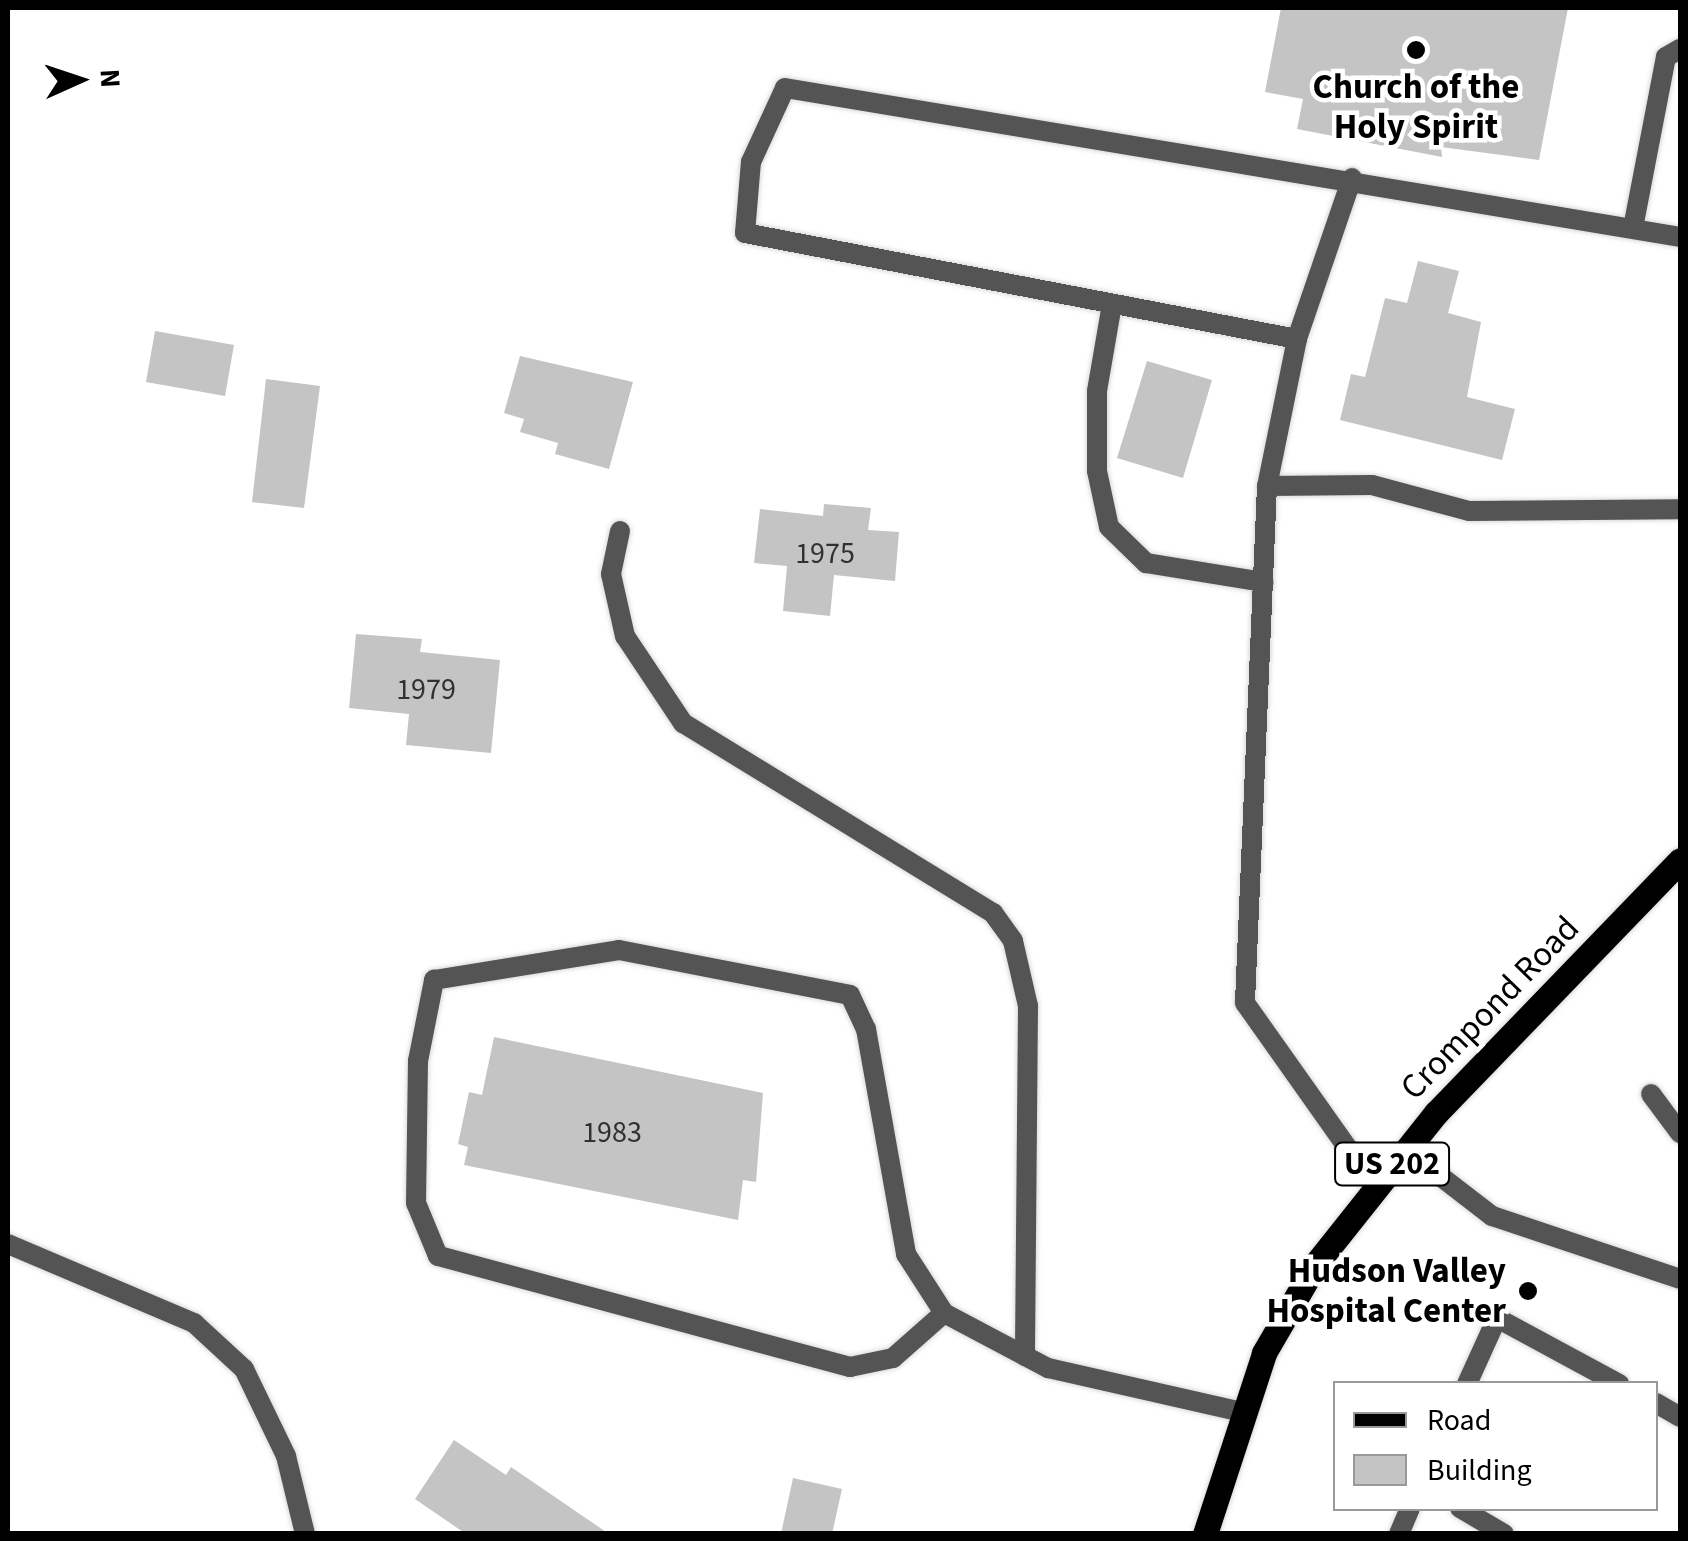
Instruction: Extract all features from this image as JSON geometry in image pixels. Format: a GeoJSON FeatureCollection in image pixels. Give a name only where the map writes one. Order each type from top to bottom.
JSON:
{"type":"FeatureCollection","features":[{"type":"Feature","properties":{"kind":"main road","name":"Crompond Road"},"geometry":{"type":"LineString","coordinates":[[1205,1534],[1241,1412],[1306,1280],[1374,1185],[1405,1149],[1680,860]]}},
{"type":"Feature","properties":{"kind":"street"},"geometry":{"type":"LineString","coordinates":[[1633,228],[1666,56],[1680,48]]}},
{"type":"Feature","properties":{"kind":"street"},"geometry":{"type":"LineString","coordinates":[[1297,340],[745,233],[752,162],[785,88],[1352,178],[1680,237]]}},
{"type":"Feature","properties":{"kind":"street"},"geometry":{"type":"LineString","coordinates":[[1352,178],[1297,340],[1268,486],[1245,1003],[1374,1185]]}},
{"type":"Feature","properties":{"kind":"street"},"geometry":{"type":"LineString","coordinates":[[1112,304],[1097,391],[1097,471],[1109,527],[1146,563],[1263,582]]}},
{"type":"Feature","properties":{"kind":"street"},"geometry":{"type":"LineString","coordinates":[[1268,486],[1372,485],[1468,512],[1680,509]]}},
{"type":"Feature","properties":{"kind":"street"},"geometry":{"type":"LineString","coordinates":[[620,531],[611,574],[625,636],[683,722],[993,914],[1013,940],[1028,1006],[1025,1356]]}},
{"type":"Feature","properties":{"kind":"street"},"geometry":{"type":"LineString","coordinates":[[944,1313],[894,1358],[850,1368],[438,1256],[416,1203],[418,1061],[434,980],[619,950],[850,994],[866,1029],[906,1254],[944,1313],[1025,1356],[1241,1412]]}},
{"type":"Feature","properties":{"kind":"street"},"geometry":{"type":"LineString","coordinates":[[1652,1094],[1680,1133]]}},
{"type":"Feature","properties":{"kind":"street"},"geometry":{"type":"LineString","coordinates":[[1405,1149],[1492,1216],[1680,1278]]}},
{"type":"Feature","properties":{"kind":"street"},"geometry":{"type":"LineString","coordinates":[[8,1244],[194,1324],[244,1369],[286,1456],[305,1534]]}},
{"type":"Feature","properties":{"kind":"street"},"geometry":{"type":"LineString","coordinates":[[1468,1381],[1497,1318],[1613,1381]]}},
{"type":"Feature","properties":{"kind":"street"},"geometry":{"type":"LineString","coordinates":[[1465,1511],[1504,1534]]}},
{"type":"Feature","properties":{"kind":"building","name":"Church of the Holy Spirit"},"geometry":{"type":"Polygon","coordinates":[[[1281,8],[1568,8],[1539,160],[1441,147],[1442,157],[1297,129],[1303,99],[1265,92],[1281,8]]]}},
{"type":"Feature","properties":{"kind":"building"},"geometry":{"type":"Polygon","coordinates":[[[1418,261],[1459,271],[1448,313],[1481,322],[1467,397],[1515,409],[1502,460],[1340,420],[1351,374],[1365,377],[1385,298],[1407,303],[1418,261]]]}},
{"type":"Feature","properties":{"kind":"building"},"geometry":{"type":"Polygon","coordinates":[[[155,331],[234,345],[225,396],[146,382],[155,331]]]}},
{"type":"Feature","properties":{"kind":"building"},"geometry":{"type":"Polygon","coordinates":[[[520,356],[633,382],[609,469],[555,454],[558,443],[520,432],[524,419],[504,413],[520,356]]]}},
{"type":"Feature","properties":{"kind":"building"},"geometry":{"type":"Polygon","coordinates":[[[1147,361],[1212,380],[1183,478],[1117,458],[1147,361]]]}},
{"type":"Feature","properties":{"kind":"building"},"geometry":{"type":"Polygon","coordinates":[[[266,379],[320,386],[304,508],[252,502],[266,379]]]}},
{"type":"Feature","properties":{"kind":"building"},"geometry":{"type":"Polygon","coordinates":[[[824,504],[871,508],[868,530],[899,532],[895,581],[834,575],[830,616],[783,611],[787,566],[754,563],[760,509],[823,516],[824,504]]]}},
{"type":"Feature","properties":{"kind":"building"},"geometry":{"type":"Polygon","coordinates":[[[356,634],[422,639],[420,652],[500,660],[491,753],[406,745],[409,714],[349,708],[356,634]]]}},
{"type":"Feature","properties":{"kind":"building"},"geometry":{"type":"Polygon","coordinates":[[[494,1037],[763,1093],[756,1182],[743,1180],[738,1220],[464,1165],[468,1147],[458,1144],[469,1092],[482,1095],[494,1037]]]}},
{"type":"Feature","properties":{"kind":"building"},"geometry":{"type":"Polygon","coordinates":[[[454,1440],[506,1475],[511,1467],[609,1534],[466,1534],[415,1499],[454,1440]]]}},
{"type":"Feature","properties":{"kind":"building"},"geometry":{"type":"Polygon","coordinates":[[[793,1478],[842,1489],[832,1534],[781,1534],[793,1478]]]}},
{"type":"Feature","properties":{"kind":"place","name":"Church of the Holy Spirit"},"geometry":{"type":"Point","coordinates":[1416,50]}},
{"type":"Feature","properties":{"kind":"place","name":"Hudson Valley Hospital Center"},"geometry":{"type":"Point","coordinates":[1528,1291]}}]}
